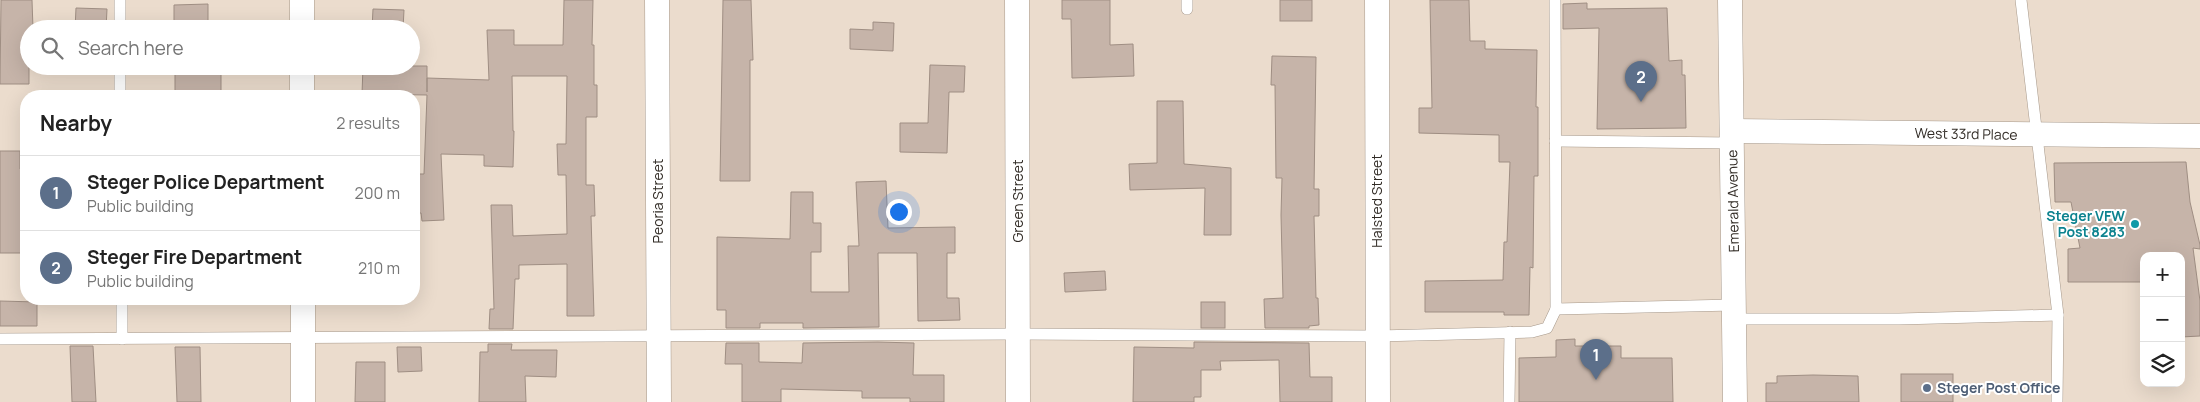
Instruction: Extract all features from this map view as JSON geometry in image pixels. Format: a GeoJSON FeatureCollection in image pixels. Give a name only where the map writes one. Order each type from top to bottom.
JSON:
{"type":"FeatureCollection","features":[{"type":"Feature","properties":{"kind":"street"},"geometry":{"type":"LineString","coordinates":[[302,0],[302,20]]}},
{"type":"Feature","properties":{"kind":"street","name":"Peoria Street"},"geometry":{"type":"LineString","coordinates":[[657,0],[659,402]]}},
{"type":"Feature","properties":{"kind":"street","name":"Green Street"},"geometry":{"type":"LineString","coordinates":[[1017,0],[1018,402]]}},
{"type":"Feature","properties":{"kind":"street","name":"Halsted Street"},"geometry":{"type":"LineString","coordinates":[[1377,0],[1378,402]]}},
{"type":"Feature","properties":{"kind":"street","name":"Emerald Avenue"},"geometry":{"type":"LineString","coordinates":[[1730,0],[1735,402]]}},
{"type":"Feature","properties":{"kind":"street"},"geometry":{"type":"LineString","coordinates":[[302,75],[302,90]]}},
{"type":"Feature","properties":{"kind":"street","name":"West 33rd Place"},"geometry":{"type":"LineString","coordinates":[[1732,137],[2200,136]]}},
{"type":"Feature","properties":{"kind":"street"},"geometry":{"type":"LineString","coordinates":[[302,305],[302,402]]}},
{"type":"Feature","properties":{"kind":"lane"},"geometry":{"type":"LineString","coordinates":[[120,0],[120,20]]}},
{"type":"Feature","properties":{"kind":"lane"},"geometry":{"type":"LineString","coordinates":[[0,339],[1018,334],[1378,336],[1532,332],[1547,328],[1556,310],[1555,0]]}},
{"type":"Feature","properties":{"kind":"lane"},"geometry":{"type":"LineString","coordinates":[[2021,0],[2058,315],[2057,402]]}},
{"type":"Feature","properties":{"kind":"lane"},"geometry":{"type":"LineString","coordinates":[[120,75],[120,90]]}},
{"type":"Feature","properties":{"kind":"lane"},"geometry":{"type":"LineString","coordinates":[[1555,141],[1732,137]]}},
{"type":"Feature","properties":{"kind":"lane"},"geometry":{"type":"LineString","coordinates":[[122,305],[122,339]]}},
{"type":"Feature","properties":{"kind":"lane"},"geometry":{"type":"LineString","coordinates":[[1556,310],[1734,312],[1899,318],[2058,315]]}},
{"type":"Feature","properties":{"kind":"lane"},"geometry":{"type":"LineString","coordinates":[[1509,402],[1510,332]]}},
{"type":"Feature","properties":{"kind":"building"},"geometry":{"type":"Polygon","coordinates":[[[1,0],[32,0],[33,20],[20,20],[20,75],[29,75],[29,84],[0,84],[1,0]]]}},
{"type":"Feature","properties":{"kind":"building"},"geometry":{"type":"Polygon","coordinates":[[[564,0],[593,0],[592,45],[594,45],[594,85],[597,85],[597,117],[586,117],[586,185],[594,185],[595,216],[591,216],[594,316],[567,316],[567,264],[519,265],[519,279],[515,279],[513,329],[489,329],[490,309],[494,309],[491,205],[512,205],[513,236],[567,234],[566,175],[558,175],[557,144],[566,144],[567,76],[512,76],[513,167],[484,166],[484,155],[441,154],[444,220],[422,221],[420,213],[420,174],[424,174],[427,95],[420,95],[420,90],[362,90],[363,75],[420,75],[420,66],[427,66],[427,78],[489,80],[487,30],[514,30],[514,45],[563,45],[564,0]]]}},
{"type":"Feature","properties":{"kind":"building"},"geometry":{"type":"Polygon","coordinates":[[[723,0],[751,0],[753,60],[750,60],[750,181],[720,181],[723,0]]]}},
{"type":"Feature","properties":{"kind":"building"},"geometry":{"type":"Polygon","coordinates":[[[1062,0],[1110,0],[1110,45],[1133,44],[1134,76],[1072,78],[1071,19],[1062,19],[1062,0]]]}},
{"type":"Feature","properties":{"kind":"building"},"geometry":{"type":"Polygon","coordinates":[[[1280,0],[1312,0],[1312,21],[1280,21],[1280,0]]]}},
{"type":"Feature","properties":{"kind":"building"},"geometry":{"type":"Polygon","coordinates":[[[1430,0],[1469,0],[1470,41],[1485,41],[1485,49],[1537,50],[1538,176],[1534,176],[1533,268],[1530,267],[1529,315],[1504,315],[1504,312],[1425,312],[1425,281],[1503,280],[1504,242],[1507,242],[1510,162],[1499,162],[1499,135],[1419,133],[1419,108],[1432,108],[1430,0]]]}},
{"type":"Feature","properties":{"kind":"building"},"geometry":{"type":"Polygon","coordinates":[[[1587,3],[1587,9],[1667,8],[1669,61],[1682,60],[1682,75],[1685,75],[1686,128],[1597,129],[1599,28],[1563,29],[1563,4],[1587,3]]]}},
{"type":"Feature","properties":{"kind":"building"},"geometry":{"type":"Polygon","coordinates":[[[208,4],[208,20],[174,20],[174,5],[208,4]]]}},
{"type":"Feature","properties":{"kind":"building"},"geometry":{"type":"Polygon","coordinates":[[[76,8],[107,9],[106,20],[75,20],[76,8]]]}},
{"type":"Feature","properties":{"kind":"building"},"geometry":{"type":"Polygon","coordinates":[[[373,9],[404,10],[403,20],[372,20],[373,9]]]}},
{"type":"Feature","properties":{"kind":"building"},"geometry":{"type":"Polygon","coordinates":[[[873,22],[894,23],[893,51],[850,49],[850,29],[873,30],[873,22]]]}},
{"type":"Feature","properties":{"kind":"building"},"geometry":{"type":"Polygon","coordinates":[[[1272,56],[1316,57],[1314,189],[1319,189],[1319,216],[1314,216],[1316,298],[1318,298],[1319,325],[1309,326],[1309,328],[1265,328],[1264,299],[1283,298],[1282,178],[1276,178],[1275,85],[1271,85],[1272,56]]]}},
{"type":"Feature","properties":{"kind":"building"},"geometry":{"type":"Polygon","coordinates":[[[930,65],[965,66],[964,92],[949,92],[947,153],[900,152],[900,123],[928,123],[930,65]]]}},
{"type":"Feature","properties":{"kind":"building"},"geometry":{"type":"Polygon","coordinates":[[[175,75],[221,75],[221,90],[175,90],[175,75]]]}},
{"type":"Feature","properties":{"kind":"building"},"geometry":{"type":"Polygon","coordinates":[[[1157,101],[1183,101],[1184,164],[1231,168],[1231,235],[1204,235],[1205,188],[1130,190],[1129,164],[1157,163],[1157,101]]]}},
{"type":"Feature","properties":{"kind":"building"},"geometry":{"type":"Polygon","coordinates":[[[0,151],[20,151],[20,253],[0,253],[0,151]]]}},
{"type":"Feature","properties":{"kind":"building"},"geometry":{"type":"Polygon","coordinates":[[[2186,162],[2190,202],[2200,245],[2200,249],[2193,248],[2200,301],[2200,336],[2185,337],[2185,252],[2140,252],[2140,282],[2068,282],[2068,249],[2080,248],[2071,202],[2055,202],[2054,163],[2186,162]]]}},
{"type":"Feature","properties":{"kind":"building"},"geometry":{"type":"Polygon","coordinates":[[[886,181],[888,228],[955,227],[955,253],[947,253],[947,298],[959,298],[960,320],[918,321],[917,253],[878,253],[879,327],[803,328],[803,323],[760,323],[760,328],[726,328],[726,310],[717,310],[717,237],[790,239],[791,192],[813,192],[813,223],[821,223],[821,252],[811,252],[811,292],[849,292],[848,246],[859,246],[856,182],[886,181]]]}},
{"type":"Feature","properties":{"kind":"building"},"geometry":{"type":"Polygon","coordinates":[[[1105,271],[1106,290],[1065,292],[1064,273],[1105,271]]]}},
{"type":"Feature","properties":{"kind":"building"},"geometry":{"type":"Polygon","coordinates":[[[0,301],[20,302],[20,305],[37,305],[37,326],[0,326],[0,301]]]}},
{"type":"Feature","properties":{"kind":"building"},"geometry":{"type":"Polygon","coordinates":[[[1201,302],[1225,302],[1225,328],[1201,328],[1201,302]]]}},
{"type":"Feature","properties":{"kind":"building"},"geometry":{"type":"Polygon","coordinates":[[[1575,339],[1575,346],[1621,346],[1621,358],[1672,358],[1673,402],[1519,402],[1519,358],[1556,357],[1556,340],[1575,339]]]}},
{"type":"Feature","properties":{"kind":"building"},"geometry":{"type":"Polygon","coordinates":[[[1194,342],[1309,343],[1310,377],[1332,377],[1332,402],[1280,402],[1279,360],[1220,361],[1221,370],[1201,370],[1201,397],[1194,397],[1194,402],[1133,402],[1134,347],[1194,348],[1194,342]]]}},
{"type":"Feature","properties":{"kind":"building"},"geometry":{"type":"Polygon","coordinates":[[[726,343],[759,343],[759,362],[802,363],[803,343],[914,343],[913,375],[944,375],[944,402],[910,402],[910,398],[862,398],[862,391],[781,389],[781,402],[742,402],[742,364],[725,364],[726,343]]]}},
{"type":"Feature","properties":{"kind":"building"},"geometry":{"type":"Polygon","coordinates":[[[488,344],[512,344],[511,350],[557,350],[556,377],[525,376],[526,402],[479,402],[480,352],[488,352],[488,344]]]}},
{"type":"Feature","properties":{"kind":"building"},"geometry":{"type":"Polygon","coordinates":[[[70,346],[93,346],[96,402],[72,402],[70,346]]]}},
{"type":"Feature","properties":{"kind":"building"},"geometry":{"type":"Polygon","coordinates":[[[175,347],[200,347],[201,402],[177,402],[175,347]]]}},
{"type":"Feature","properties":{"kind":"building"},"geometry":{"type":"Polygon","coordinates":[[[397,347],[421,347],[422,371],[398,372],[397,347]]]}},
{"type":"Feature","properties":{"kind":"building"},"geometry":{"type":"Polygon","coordinates":[[[356,362],[385,362],[385,402],[355,402],[356,362]]]}},
{"type":"Feature","properties":{"kind":"building","name":"Steger Post Office"},"geometry":{"type":"Polygon","coordinates":[[[1901,374],[1953,374],[1953,402],[1901,402],[1901,374]]]}},
{"type":"Feature","properties":{"kind":"building"},"geometry":{"type":"Polygon","coordinates":[[[1777,376],[1858,376],[1859,402],[1766,402],[1766,383],[1777,383],[1777,376]]]}},
{"type":"Feature","properties":{"kind":"place","name":"Steger Fire Department"},"geometry":{"type":"Point","coordinates":[1641,102]}},
{"type":"Feature","properties":{"kind":"place","name":"Steger VFW Post 8283"},"geometry":{"type":"Point","coordinates":[2135,224]}},
{"type":"Feature","properties":{"kind":"place","name":"Steger Police Department"},"geometry":{"type":"Point","coordinates":[1596,380]}},
{"type":"Feature","properties":{"kind":"place","name":"Steger Post Office"},"geometry":{"type":"Point","coordinates":[1927,388]}}]}
